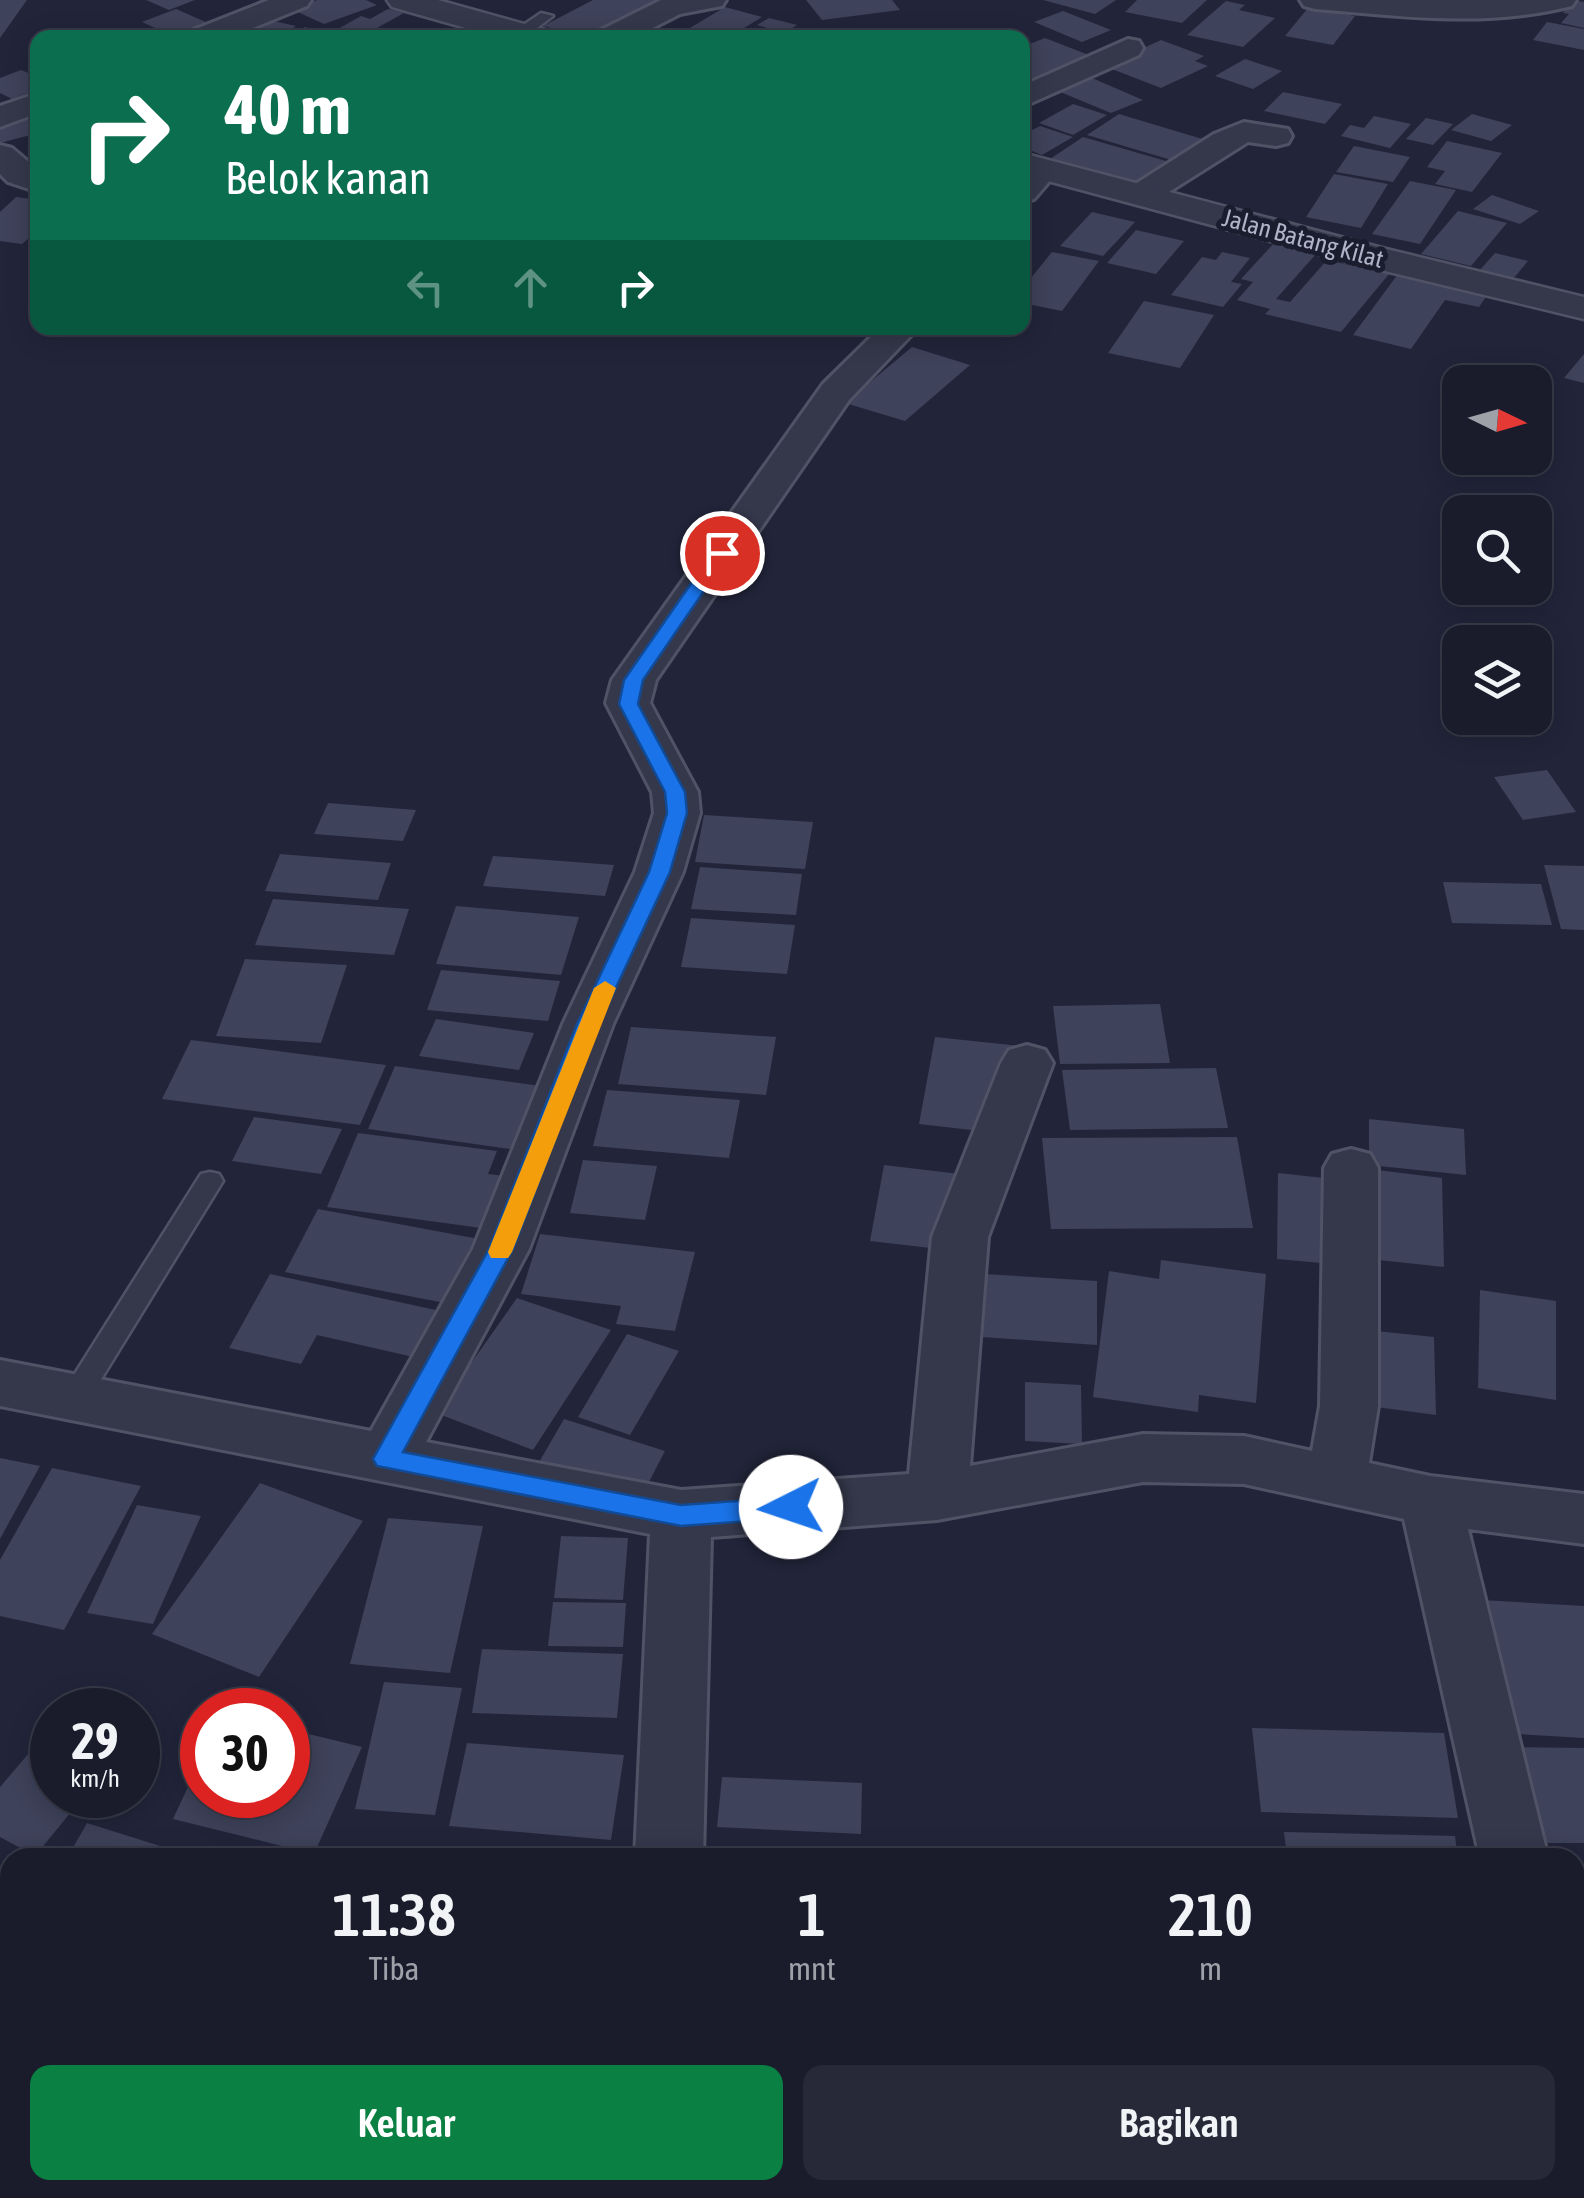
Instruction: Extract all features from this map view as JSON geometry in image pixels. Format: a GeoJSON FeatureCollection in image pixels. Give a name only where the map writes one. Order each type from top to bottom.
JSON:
{"type":"FeatureCollection","features":[{"type":"Feature","properties":{"kind":"street"},"geometry":{"type":"LineString","coordinates":[[219,30],[296,0]]}},
{"type":"Feature","properties":{"kind":"street"},"geometry":{"type":"LineString","coordinates":[[403,0],[535,29]]}},
{"type":"Feature","properties":{"kind":"street"},"geometry":{"type":"LineString","coordinates":[[624,30],[672,6],[711,0]]}},
{"type":"Feature","properties":{"kind":"street"},"geometry":{"type":"LineString","coordinates":[[1315,0],[1483,11],[1522,11],[1561,0]]}},
{"type":"Feature","properties":{"kind":"street"},"geometry":{"type":"LineString","coordinates":[[1030,94],[1128,48]]}},
{"type":"Feature","properties":{"kind":"street"},"geometry":{"type":"LineString","coordinates":[[0,117],[30,105]]}},
{"type":"Feature","properties":{"kind":"street"},"geometry":{"type":"LineString","coordinates":[[1141,194],[1242,132],[1276,136]]}},
{"type":"Feature","properties":{"kind":"street","name":"Jalan Batang Kilat"},"geometry":{"type":"LineString","coordinates":[[1030,175],[1141,194],[1373,257],[1584,308]]}},
{"type":"Feature","properties":{"kind":"street"},"geometry":{"type":"LineString","coordinates":[[386,1459],[501,1249],[588,1024],[659,872],[677,813],[675,792],[628,704],[634,680],[836,392],[893,335]]}},
{"type":"Feature","properties":{"kind":"street"},"geometry":{"type":"LineString","coordinates":[[937,1496],[960,1238],[1027,1063]]}},
{"type":"Feature","properties":{"kind":"street"},"geometry":{"type":"LineString","coordinates":[[1330,1479],[1340,1460],[1349,1406],[1351,1168]]}},
{"type":"Feature","properties":{"kind":"street"},"geometry":{"type":"LineString","coordinates":[[0,1383],[681,1515],[937,1496],[1143,1458],[1244,1460],[1430,1500],[1584,1518]]}},
{"type":"Feature","properties":{"kind":"street"},"geometry":{"type":"LineString","coordinates":[[1430,1500],[1512,1848]]}},
{"type":"Feature","properties":{"kind":"street"},"geometry":{"type":"LineString","coordinates":[[669,1848],[681,1515]]}},
{"type":"Feature","properties":{"kind":"lane"},"geometry":{"type":"LineString","coordinates":[[74,1399],[210,1181]]}},
{"type":"Feature","properties":{"kind":"building"},"geometry":{"type":"Polygon","coordinates":[[[0,0],[27,0],[0,38],[0,0]]]}},
{"type":"Feature","properties":{"kind":"building"},"geometry":{"type":"Polygon","coordinates":[[[146,0],[195,0],[169,10],[146,0]]]}},
{"type":"Feature","properties":{"kind":"building"},"geometry":{"type":"Polygon","coordinates":[[[317,0],[366,0],[377,5],[324,24],[291,9],[317,0]]]}},
{"type":"Feature","properties":{"kind":"building"},"geometry":{"type":"Polygon","coordinates":[[[593,0],[665,0],[609,30],[543,26],[593,0]]]}},
{"type":"Feature","properties":{"kind":"building"},"geometry":{"type":"Polygon","coordinates":[[[806,0],[892,0],[900,10],[822,20],[806,0]]]}},
{"type":"Feature","properties":{"kind":"building"},"geometry":{"type":"Polygon","coordinates":[[[1043,0],[1116,0],[1095,14],[1043,0]]]}},
{"type":"Feature","properties":{"kind":"building"},"geometry":{"type":"Polygon","coordinates":[[[1137,0],[1207,0],[1182,23],[1125,12],[1137,0]]]}},
{"type":"Feature","properties":{"kind":"building"},"geometry":{"type":"Polygon","coordinates":[[[1573,0],[1584,2],[1584,28],[1561,23],[1573,0]]]}},
{"type":"Feature","properties":{"kind":"building"},"geometry":{"type":"Polygon","coordinates":[[[1226,1],[1245,5],[1239,10],[1275,18],[1243,47],[1187,35],[1226,1]]]}},
{"type":"Feature","properties":{"kind":"building"},"geometry":{"type":"Polygon","coordinates":[[[725,7],[762,17],[741,30],[686,30],[725,7]]]}},
{"type":"Feature","properties":{"kind":"building"},"geometry":{"type":"Polygon","coordinates":[[[1308,8],[1355,16],[1333,45],[1285,36],[1308,8]]]}},
{"type":"Feature","properties":{"kind":"building"},"geometry":{"type":"Polygon","coordinates":[[[176,9],[217,27],[160,30],[142,22],[176,9]]]}},
{"type":"Feature","properties":{"kind":"building"},"geometry":{"type":"Polygon","coordinates":[[[388,9],[404,13],[373,30],[336,30],[361,16],[370,19],[388,9]]]}},
{"type":"Feature","properties":{"kind":"building"},"geometry":{"type":"Polygon","coordinates":[[[1063,11],[1111,30],[1082,42],[1034,22],[1063,11]]]}},
{"type":"Feature","properties":{"kind":"building"},"geometry":{"type":"Polygon","coordinates":[[[260,18],[296,26],[290,30],[239,30],[260,18]]]}},
{"type":"Feature","properties":{"kind":"building"},"geometry":{"type":"Polygon","coordinates":[[[769,18],[797,25],[790,30],[774,30],[757,25],[769,18]]]}},
{"type":"Feature","properties":{"kind":"building"},"geometry":{"type":"Polygon","coordinates":[[[1547,22],[1584,29],[1584,50],[1533,40],[1547,22]]]}},
{"type":"Feature","properties":{"kind":"building"},"geometry":{"type":"Polygon","coordinates":[[[1045,38],[1094,57],[1035,83],[1030,81],[1030,44],[1045,38]]]}},
{"type":"Feature","properties":{"kind":"building"},"geometry":{"type":"Polygon","coordinates":[[[1161,40],[1204,56],[1195,61],[1208,66],[1161,88],[1104,66],[1161,40]]]}},
{"type":"Feature","properties":{"kind":"building"},"geometry":{"type":"Polygon","coordinates":[[[1245,59],[1282,71],[1253,89],[1215,76],[1245,59]]]}},
{"type":"Feature","properties":{"kind":"building"},"geometry":{"type":"Polygon","coordinates":[[[21,70],[30,74],[30,92],[12,99],[0,93],[0,78],[21,70]]]}},
{"type":"Feature","properties":{"kind":"building"},"geometry":{"type":"Polygon","coordinates":[[[1085,75],[1143,100],[1111,113],[1053,89],[1085,75]]]}},
{"type":"Feature","properties":{"kind":"building"},"geometry":{"type":"Polygon","coordinates":[[[1283,92],[1342,104],[1325,124],[1264,111],[1283,92]]]}},
{"type":"Feature","properties":{"kind":"building"},"geometry":{"type":"Polygon","coordinates":[[[1073,104],[1107,115],[1073,135],[1039,123],[1073,104]]]}},
{"type":"Feature","properties":{"kind":"building"},"geometry":{"type":"Polygon","coordinates":[[[1119,114],[1209,141],[1178,162],[1087,135],[1119,114]]]}},
{"type":"Feature","properties":{"kind":"building"},"geometry":{"type":"Polygon","coordinates":[[[1472,114],[1512,125],[1491,141],[1451,130],[1472,114]]]}},
{"type":"Feature","properties":{"kind":"building"},"geometry":{"type":"Polygon","coordinates":[[[1374,116],[1411,124],[1390,148],[1341,136],[1350,125],[1364,128],[1374,116]]]}},
{"type":"Feature","properties":{"kind":"building"},"geometry":{"type":"Polygon","coordinates":[[[1426,118],[1453,124],[1433,145],[1406,139],[1426,118]]]}},
{"type":"Feature","properties":{"kind":"building"},"geometry":{"type":"Polygon","coordinates":[[[30,119],[30,135],[0,143],[0,129],[30,119]]]}},
{"type":"Feature","properties":{"kind":"building"},"geometry":{"type":"Polygon","coordinates":[[[1040,126],[1073,137],[1042,155],[1030,150],[1030,131],[1040,126]]]}},
{"type":"Feature","properties":{"kind":"building"},"geometry":{"type":"Polygon","coordinates":[[[1083,137],[1173,163],[1138,189],[1047,161],[1083,137]]]}},
{"type":"Feature","properties":{"kind":"building"},"geometry":{"type":"Polygon","coordinates":[[[1447,141],[1502,153],[1472,192],[1435,184],[1445,171],[1427,167],[1447,141]]]}},
{"type":"Feature","properties":{"kind":"building"},"geometry":{"type":"Polygon","coordinates":[[[1354,146],[1410,157],[1393,182],[1336,172],[1354,146]]]}},
{"type":"Feature","properties":{"kind":"building"},"geometry":{"type":"Polygon","coordinates":[[[1334,174],[1388,184],[1361,228],[1306,217],[1334,174]]]}},
{"type":"Feature","properties":{"kind":"building"},"geometry":{"type":"Polygon","coordinates":[[[1410,181],[1456,190],[1420,244],[1372,234],[1410,181]]]}},
{"type":"Feature","properties":{"kind":"building"},"geometry":{"type":"Polygon","coordinates":[[[1492,195],[1539,211],[1520,224],[1473,209],[1492,195]]]}},
{"type":"Feature","properties":{"kind":"building"},"geometry":{"type":"Polygon","coordinates":[[[16,197],[30,199],[30,237],[22,244],[0,241],[0,212],[16,197]]]}},
{"type":"Feature","properties":{"kind":"building"},"geometry":{"type":"Polygon","coordinates":[[[1458,211],[1507,223],[1471,266],[1421,254],[1458,211]]]}},
{"type":"Feature","properties":{"kind":"building"},"geometry":{"type":"Polygon","coordinates":[[[1092,212],[1135,222],[1103,256],[1060,246],[1092,212]]]}},
{"type":"Feature","properties":{"kind":"building"},"geometry":{"type":"Polygon","coordinates":[[[1136,230],[1184,241],[1156,274],[1107,263],[1136,230]]]}},
{"type":"Feature","properties":{"kind":"building"},"geometry":{"type":"Polygon","coordinates":[[[1275,242],[1317,253],[1276,299],[1290,302],[1327,260],[1389,274],[1341,332],[1265,314],[1270,309],[1237,300],[1253,282],[1241,279],[1275,242]]]}},
{"type":"Feature","properties":{"kind":"building"},"geometry":{"type":"Polygon","coordinates":[[[1052,252],[1099,261],[1062,311],[1030,305],[1030,279],[1052,252]]]}},
{"type":"Feature","properties":{"kind":"building"},"geometry":{"type":"Polygon","coordinates":[[[1222,252],[1250,258],[1231,282],[1242,284],[1223,307],[1171,295],[1202,257],[1216,260],[1222,252]]]}},
{"type":"Feature","properties":{"kind":"building"},"geometry":{"type":"Polygon","coordinates":[[[1495,253],[1528,261],[1513,279],[1479,271],[1495,253]]]}},
{"type":"Feature","properties":{"kind":"building"},"geometry":{"type":"Polygon","coordinates":[[[1398,274],[1488,294],[1479,307],[1445,300],[1411,349],[1353,335],[1398,274]]]}},
{"type":"Feature","properties":{"kind":"building"},"geometry":{"type":"Polygon","coordinates":[[[1144,301],[1214,315],[1180,368],[1108,353],[1144,301]]]}},
{"type":"Feature","properties":{"kind":"building"},"geometry":{"type":"Polygon","coordinates":[[[912,347],[970,365],[905,421],[845,403],[912,347]]]}},
{"type":"Feature","properties":{"kind":"building"},"geometry":{"type":"Polygon","coordinates":[[[1584,354],[1584,383],[1564,378],[1584,354]]]}},
{"type":"Feature","properties":{"kind":"building"},"geometry":{"type":"Polygon","coordinates":[[[1547,770],[1576,812],[1523,820],[1494,777],[1547,770]]]}},
{"type":"Feature","properties":{"kind":"building"},"geometry":{"type":"Polygon","coordinates":[[[328,803],[416,810],[403,841],[314,834],[328,803]]]}},
{"type":"Feature","properties":{"kind":"building"},"geometry":{"type":"Polygon","coordinates":[[[704,815],[813,822],[805,869],[695,862],[704,815]]]}},
{"type":"Feature","properties":{"kind":"building"},"geometry":{"type":"Polygon","coordinates":[[[280,854],[391,863],[378,900],[265,891],[280,854]]]}},
{"type":"Feature","properties":{"kind":"building"},"geometry":{"type":"Polygon","coordinates":[[[493,856],[614,865],[605,896],[483,886],[493,856]]]}},
{"type":"Feature","properties":{"kind":"building"},"geometry":{"type":"Polygon","coordinates":[[[1544,865],[1584,866],[1584,930],[1561,929],[1544,865]]]}},
{"type":"Feature","properties":{"kind":"building"},"geometry":{"type":"Polygon","coordinates":[[[700,867],[802,874],[796,915],[691,909],[700,867]]]}},
{"type":"Feature","properties":{"kind":"building"},"geometry":{"type":"Polygon","coordinates":[[[1443,882],[1541,884],[1552,925],[1452,923],[1443,882]]]}},
{"type":"Feature","properties":{"kind":"building"},"geometry":{"type":"Polygon","coordinates":[[[273,899],[409,909],[394,955],[255,945],[273,899]]]}},
{"type":"Feature","properties":{"kind":"building"},"geometry":{"type":"Polygon","coordinates":[[[456,906],[579,917],[561,975],[436,964],[456,906]]]}},
{"type":"Feature","properties":{"kind":"building"},"geometry":{"type":"Polygon","coordinates":[[[691,918],[795,925],[787,974],[681,967],[691,918]]]}},
{"type":"Feature","properties":{"kind":"building"},"geometry":{"type":"Polygon","coordinates":[[[245,959],[347,965],[321,1043],[216,1036],[245,959]]]}},
{"type":"Feature","properties":{"kind":"building"},"geometry":{"type":"Polygon","coordinates":[[[441,970],[560,981],[548,1021],[427,1010],[441,970]]]}},
{"type":"Feature","properties":{"kind":"building"},"geometry":{"type":"Polygon","coordinates":[[[1160,1004],[1170,1063],[1060,1064],[1053,1006],[1160,1004]]]}},
{"type":"Feature","properties":{"kind":"building"},"geometry":{"type":"Polygon","coordinates":[[[436,1019],[534,1033],[519,1070],[419,1056],[436,1019]]]}},
{"type":"Feature","properties":{"kind":"building"},"geometry":{"type":"Polygon","coordinates":[[[631,1027],[776,1037],[766,1095],[618,1084],[631,1027]]]}},
{"type":"Feature","properties":{"kind":"building"},"geometry":{"type":"Polygon","coordinates":[[[935,1037],[1020,1046],[1016,1076],[989,1132],[919,1124],[935,1037]]]}},
{"type":"Feature","properties":{"kind":"building"},"geometry":{"type":"Polygon","coordinates":[[[191,1040],[386,1065],[360,1125],[162,1099],[191,1040]]]}},
{"type":"Feature","properties":{"kind":"building"},"geometry":{"type":"Polygon","coordinates":[[[395,1066],[541,1086],[518,1150],[368,1129],[395,1066]]]}},
{"type":"Feature","properties":{"kind":"building"},"geometry":{"type":"Polygon","coordinates":[[[1216,1068],[1228,1128],[1070,1130],[1062,1070],[1216,1068]]]}},
{"type":"Feature","properties":{"kind":"building"},"geometry":{"type":"Polygon","coordinates":[[[607,1090],[740,1100],[729,1158],[593,1146],[607,1090]]]}},
{"type":"Feature","properties":{"kind":"building"},"geometry":{"type":"Polygon","coordinates":[[[254,1117],[342,1129],[321,1174],[232,1161],[254,1117]]]}},
{"type":"Feature","properties":{"kind":"building"},"geometry":{"type":"Polygon","coordinates":[[[1369,1119],[1464,1129],[1466,1175],[1369,1165],[1369,1119]]]}},
{"type":"Feature","properties":{"kind":"building"},"geometry":{"type":"Polygon","coordinates":[[[358,1133],[497,1151],[488,1174],[514,1177],[496,1230],[327,1207],[358,1133]]]}},
{"type":"Feature","properties":{"kind":"building"},"geometry":{"type":"Polygon","coordinates":[[[1237,1137],[1253,1228],[1051,1229],[1042,1138],[1237,1137]]]}},
{"type":"Feature","properties":{"kind":"building"},"geometry":{"type":"Polygon","coordinates":[[[583,1160],[657,1166],[645,1220],[570,1213],[583,1160]]]}},
{"type":"Feature","properties":{"kind":"building"},"geometry":{"type":"Polygon","coordinates":[[[884,1165],[960,1174],[948,1250],[870,1241],[884,1165]]]}},
{"type":"Feature","properties":{"kind":"building"},"geometry":{"type":"Polygon","coordinates":[[[1369,1169],[1442,1178],[1444,1267],[1369,1259],[1369,1169]]]}},
{"type":"Feature","properties":{"kind":"building"},"geometry":{"type":"Polygon","coordinates":[[[1278,1173],[1333,1179],[1333,1264],[1277,1259],[1278,1173]]]}},
{"type":"Feature","properties":{"kind":"building"},"geometry":{"type":"Polygon","coordinates":[[[318,1209],[479,1239],[450,1304],[285,1272],[318,1209]]]}},
{"type":"Feature","properties":{"kind":"building"},"geometry":{"type":"Polygon","coordinates":[[[540,1234],[695,1252],[675,1331],[616,1324],[621,1306],[521,1294],[540,1234]]]}},
{"type":"Feature","properties":{"kind":"building"},"geometry":{"type":"Polygon","coordinates":[[[1161,1260],[1266,1274],[1256,1403],[1199,1395],[1198,1412],[1093,1397],[1109,1271],[1159,1279],[1161,1260]]]}},
{"type":"Feature","properties":{"kind":"building"},"geometry":{"type":"Polygon","coordinates":[[[270,1274],[445,1312],[422,1359],[317,1335],[301,1364],[229,1348],[270,1274]]]}},
{"type":"Feature","properties":{"kind":"building"},"geometry":{"type":"Polygon","coordinates":[[[984,1274],[1097,1281],[1097,1345],[982,1337],[984,1274]]]}},
{"type":"Feature","properties":{"kind":"building"},"geometry":{"type":"Polygon","coordinates":[[[1480,1290],[1556,1301],[1556,1400],[1478,1388],[1480,1290]]]}},
{"type":"Feature","properties":{"kind":"building"},"geometry":{"type":"Polygon","coordinates":[[[517,1298],[611,1330],[533,1450],[436,1413],[517,1298]]]}},
{"type":"Feature","properties":{"kind":"building"},"geometry":{"type":"Polygon","coordinates":[[[1376,1331],[1434,1337],[1436,1415],[1376,1407],[1376,1331]]]}},
{"type":"Feature","properties":{"kind":"building"},"geometry":{"type":"Polygon","coordinates":[[[627,1334],[679,1351],[630,1435],[578,1417],[627,1334]]]}},
{"type":"Feature","properties":{"kind":"building"},"geometry":{"type":"Polygon","coordinates":[[[1025,1382],[1081,1385],[1082,1444],[1025,1441],[1025,1382]]]}},
{"type":"Feature","properties":{"kind":"building"},"geometry":{"type":"Polygon","coordinates":[[[564,1419],[665,1451],[641,1497],[538,1464],[564,1419]]]}},
{"type":"Feature","properties":{"kind":"building"},"geometry":{"type":"Polygon","coordinates":[[[0,1458],[40,1466],[0,1539],[0,1458]]]}},
{"type":"Feature","properties":{"kind":"building"},"geometry":{"type":"Polygon","coordinates":[[[52,1468],[141,1486],[64,1630],[0,1616],[0,1560],[52,1468]]]}},
{"type":"Feature","properties":{"kind":"building"},"geometry":{"type":"Polygon","coordinates":[[[260,1483],[363,1521],[259,1677],[152,1634],[260,1483]]]}},
{"type":"Feature","properties":{"kind":"building"},"geometry":{"type":"Polygon","coordinates":[[[137,1505],[201,1516],[153,1624],[87,1613],[137,1505]]]}},
{"type":"Feature","properties":{"kind":"building"},"geometry":{"type":"Polygon","coordinates":[[[388,1518],[483,1526],[450,1673],[350,1664],[388,1518]]]}},
{"type":"Feature","properties":{"kind":"building"},"geometry":{"type":"Polygon","coordinates":[[[561,1536],[628,1538],[623,1600],[554,1598],[561,1536]]]}},
{"type":"Feature","properties":{"kind":"building"},"geometry":{"type":"Polygon","coordinates":[[[1481,1600],[1584,1606],[1584,1738],[1501,1733],[1481,1600]]]}},
{"type":"Feature","properties":{"kind":"building"},"geometry":{"type":"Polygon","coordinates":[[[553,1602],[626,1603],[623,1647],[548,1646],[553,1602]]]}},
{"type":"Feature","properties":{"kind":"building"},"geometry":{"type":"Polygon","coordinates":[[[482,1649],[623,1654],[617,1718],[472,1713],[482,1649]]]}},
{"type":"Feature","properties":{"kind":"building"},"geometry":{"type":"Polygon","coordinates":[[[384,1682],[462,1688],[435,1815],[355,1809],[384,1682]]]}},
{"type":"Feature","properties":{"kind":"building"},"geometry":{"type":"Polygon","coordinates":[[[1252,1728],[1444,1733],[1458,1818],[1261,1812],[1252,1728]]]}},
{"type":"Feature","properties":{"kind":"building"},"geometry":{"type":"Polygon","coordinates":[[[310,1734],[362,1747],[317,1848],[290,1848],[173,1819],[180,1804],[180,1818],[310,1818],[310,1734]]]}},
{"type":"Feature","properties":{"kind":"building"},"geometry":{"type":"Polygon","coordinates":[[[467,1743],[624,1755],[611,1840],[449,1826],[467,1743]]]}},
{"type":"Feature","properties":{"kind":"building"},"geometry":{"type":"Polygon","coordinates":[[[1513,1747],[1584,1748],[1584,1843],[1534,1843],[1513,1747]]]}},
{"type":"Feature","properties":{"kind":"building"},"geometry":{"type":"Polygon","coordinates":[[[30,1752],[30,1818],[66,1818],[42,1848],[20,1848],[0,1837],[0,1787],[30,1752]]]}},
{"type":"Feature","properties":{"kind":"building"},"geometry":{"type":"Polygon","coordinates":[[[722,1777],[862,1783],[861,1834],[717,1827],[722,1777]]]}},
{"type":"Feature","properties":{"kind":"building"},"geometry":{"type":"Polygon","coordinates":[[[87,1823],[166,1848],[73,1848],[87,1823]]]}},
{"type":"Feature","properties":{"kind":"building"},"geometry":{"type":"Polygon","coordinates":[[[1284,1832],[1455,1836],[1457,1848],[1286,1848],[1284,1832]]]}},
{"type":"Feature","properties":{"kind":"slow traffic"},"geometry":{"type":"LineString","coordinates":[[500,1252],[605,988]]}},
{"type":"Feature","properties":{"kind":"route"},"geometry":{"type":"LineString","coordinates":[[722,553],[634,680],[628,704],[675,792],[677,813],[659,872],[588,1024],[501,1249],[386,1459],[681,1515],[791,1507]]}}]}
